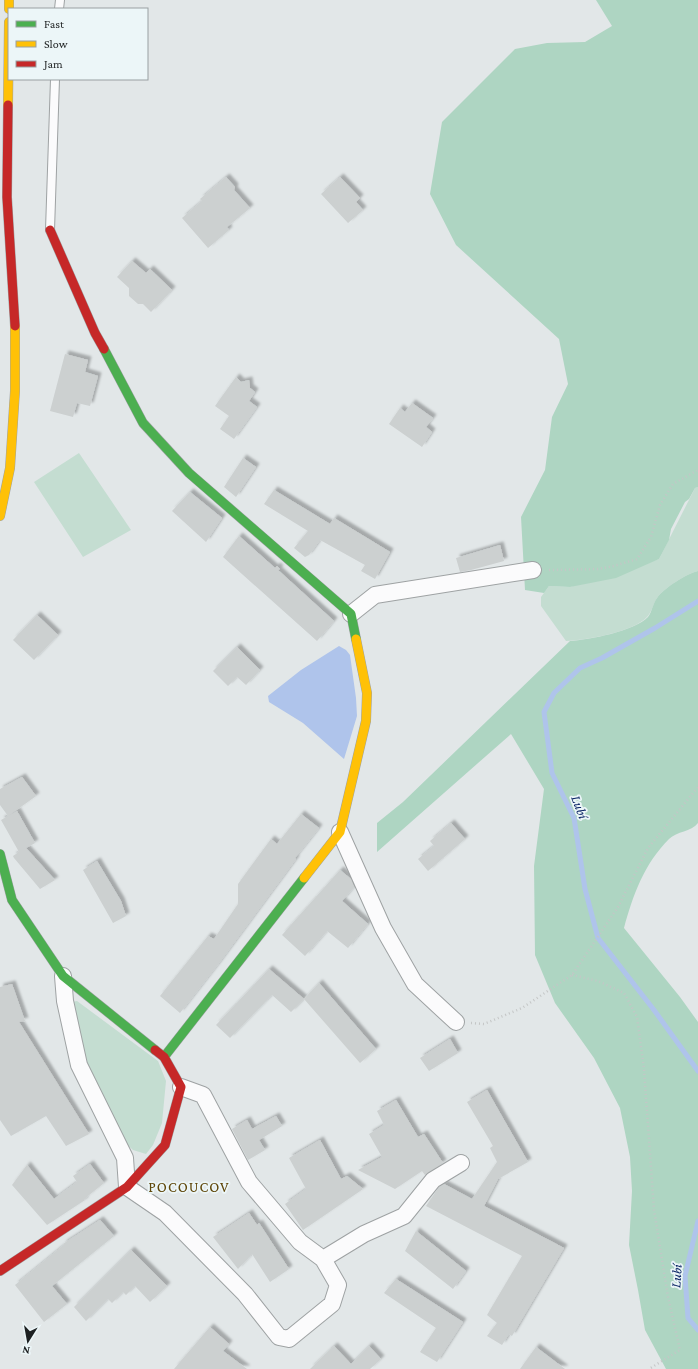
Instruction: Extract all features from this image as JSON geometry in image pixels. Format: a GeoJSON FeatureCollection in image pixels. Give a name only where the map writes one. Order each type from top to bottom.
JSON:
{"type":"FeatureCollection","features":[{"type":"Feature","properties":{"kind":"street"},"geometry":{"type":"LineString","coordinates":[[0,516],[10,468],[15,391],[15,329],[7,197],[8,80]]}},
{"type":"Feature","properties":{"kind":"street"},"geometry":{"type":"LineString","coordinates":[[50,230],[96,333],[144,423],[189,473],[351,614],[367,693],[366,721],[340,832],[164,1057]]}},
{"type":"Feature","properties":{"kind":"street"},"geometry":{"type":"LineString","coordinates":[[351,614],[375,594],[533,570]]}},
{"type":"Feature","properties":{"kind":"street"},"geometry":{"type":"LineString","coordinates":[[340,832],[383,928],[415,984],[456,1022]]}},
{"type":"Feature","properties":{"kind":"street"},"geometry":{"type":"LineString","coordinates":[[0,854],[12,900],[62,976],[164,1057],[181,1087],[203,1095],[249,1182],[300,1242],[323,1259],[338,1285],[332,1304],[289,1339],[279,1336],[245,1294],[165,1213],[127,1187]]}},
{"type":"Feature","properties":{"kind":"street"},"geometry":{"type":"LineString","coordinates":[[62,976],[65,1001],[79,1065],[125,1158],[127,1187]]}},
{"type":"Feature","properties":{"kind":"street"},"geometry":{"type":"LineString","coordinates":[[0,1271],[127,1187],[165,1145],[181,1087]]}},
{"type":"Feature","properties":{"kind":"street"},"geometry":{"type":"LineString","coordinates":[[323,1259],[364,1234],[404,1216],[433,1180],[461,1163]]}},
{"type":"Feature","properties":{"kind":"lane"},"geometry":{"type":"LineString","coordinates":[[50,230],[55,80]]}},
{"type":"Feature","properties":{"kind":"path"},"geometry":{"type":"LineString","coordinates":[[533,570],[598,569],[637,559],[651,537],[660,505],[673,484],[698,470]]}},
{"type":"Feature","properties":{"kind":"path"},"geometry":{"type":"LineString","coordinates":[[456,1022],[484,1024],[522,1008],[572,975],[618,907],[648,848],[698,787]]}},
{"type":"Feature","properties":{"kind":"path"},"geometry":{"type":"LineString","coordinates":[[572,975],[598,982],[624,993],[637,1017],[644,1069],[654,1210],[668,1297],[680,1350],[648,1369]]}},
{"type":"Feature","properties":{"kind":"green space"},"geometry":{"type":"Polygon","coordinates":[[[596,0],[698,0],[698,487],[695,488],[689,499],[685,502],[671,529],[669,540],[659,559],[616,578],[570,587],[549,586],[544,593],[525,590],[521,517],[545,470],[552,417],[568,384],[559,339],[456,245],[430,194],[442,122],[515,49],[547,43],[585,42],[612,26],[596,0]]]}},
{"type":"Feature","properties":{"kind":"green space"},"geometry":{"type":"Polygon","coordinates":[[[79,453],[131,530],[83,557],[34,482],[79,453]]]}},
{"type":"Feature","properties":{"kind":"green space"},"geometry":{"type":"Polygon","coordinates":[[[698,487],[698,571],[682,578],[660,594],[649,615],[631,627],[609,634],[566,641],[541,606],[541,597],[549,586],[570,587],[659,559],[695,488],[698,487]]]}},
{"type":"Feature","properties":{"kind":"green space"},"geometry":{"type":"Polygon","coordinates":[[[698,571],[698,823],[692,828],[672,836],[660,849],[640,880],[624,928],[680,997],[698,1022],[698,1369],[666,1369],[645,1330],[629,1245],[632,1191],[630,1157],[620,1108],[594,1058],[555,1003],[535,955],[534,866],[544,789],[511,734],[377,852],[377,823],[403,802],[570,641],[611,634],[633,627],[648,617],[660,594],[682,578],[698,571]]]}},
{"type":"Feature","properties":{"kind":"green space"},"geometry":{"type":"Polygon","coordinates":[[[77,1001],[158,1061],[166,1081],[162,1123],[153,1145],[146,1154],[133,1150],[120,1138],[82,1064],[72,1002],[77,1001]]]}},
{"type":"Feature","properties":{"kind":"water"},"geometry":{"type":"Polygon","coordinates":[[[339,646],[346,650],[350,655],[357,716],[344,759],[303,723],[269,702],[268,696],[301,670],[339,646]]]}},
{"type":"Feature","properties":{"kind":"building"},"geometry":{"type":"Polygon","coordinates":[[[226,177],[235,187],[234,190],[250,208],[227,227],[229,230],[208,248],[182,218],[202,201],[200,199],[226,177]]]}},
{"type":"Feature","properties":{"kind":"building"},"geometry":{"type":"Polygon","coordinates":[[[340,177],[360,198],[356,202],[363,210],[348,223],[321,194],[340,177]]]}},
{"type":"Feature","properties":{"kind":"building"},"geometry":{"type":"Polygon","coordinates":[[[132,261],[146,273],[150,269],[172,290],[151,312],[143,304],[138,304],[129,296],[129,288],[117,277],[132,261]]]}},
{"type":"Feature","properties":{"kind":"building"},"geometry":{"type":"Polygon","coordinates":[[[65,354],[88,360],[85,372],[98,376],[90,406],[77,403],[73,417],[50,411],[65,354]]]}},
{"type":"Feature","properties":{"kind":"building"},"geometry":{"type":"Polygon","coordinates":[[[236,377],[241,382],[249,380],[250,388],[255,392],[249,401],[257,407],[234,439],[220,429],[229,416],[215,406],[236,377]]]}},
{"type":"Feature","properties":{"kind":"building"},"geometry":{"type":"Polygon","coordinates":[[[412,403],[433,418],[426,427],[432,432],[422,447],[389,424],[400,408],[405,412],[412,403]]]}},
{"type":"Feature","properties":{"kind":"building"},"geometry":{"type":"Polygon","coordinates":[[[243,458],[256,467],[236,497],[224,487],[243,458]]]}},
{"type":"Feature","properties":{"kind":"building"},"geometry":{"type":"Polygon","coordinates":[[[274,490],[330,524],[334,518],[390,552],[375,579],[361,571],[365,565],[320,540],[309,555],[305,557],[294,548],[308,531],[264,504],[274,490]]]}},
{"type":"Feature","properties":{"kind":"building"},"geometry":{"type":"Polygon","coordinates":[[[190,492],[222,518],[206,542],[172,511],[190,492]]]}},
{"type":"Feature","properties":{"kind":"building"},"geometry":{"type":"Polygon","coordinates":[[[239,536],[275,568],[277,566],[280,569],[278,570],[334,621],[317,641],[223,557],[239,536]]]}},
{"type":"Feature","properties":{"kind":"building"},"geometry":{"type":"Polygon","coordinates":[[[500,545],[504,561],[460,572],[456,558],[500,545]]]}},
{"type":"Feature","properties":{"kind":"building"},"geometry":{"type":"Polygon","coordinates":[[[37,615],[58,635],[34,660],[13,640],[37,615]]]}},
{"type":"Feature","properties":{"kind":"building"},"geometry":{"type":"Polygon","coordinates":[[[237,647],[260,670],[246,685],[237,677],[228,686],[213,671],[237,647]]]}},
{"type":"Feature","properties":{"kind":"building"},"geometry":{"type":"Polygon","coordinates":[[[22,777],[36,796],[8,816],[0,805],[0,789],[22,777]]]}},
{"type":"Feature","properties":{"kind":"building"},"geometry":{"type":"Polygon","coordinates":[[[17,811],[35,843],[26,848],[55,880],[40,889],[14,858],[13,856],[19,852],[1,820],[17,811]]]}},
{"type":"Feature","properties":{"kind":"building"},"geometry":{"type":"Polygon","coordinates":[[[301,814],[319,828],[180,1013],[160,996],[208,936],[214,939],[238,904],[238,884],[271,839],[277,844],[301,814]]]}},
{"type":"Feature","properties":{"kind":"building"},"geometry":{"type":"Polygon","coordinates":[[[451,823],[465,839],[428,871],[418,859],[434,846],[430,841],[451,823]]]}},
{"type":"Feature","properties":{"kind":"building"},"geometry":{"type":"Polygon","coordinates":[[[97,861],[121,901],[126,916],[113,923],[83,870],[97,861]]]}},
{"type":"Feature","properties":{"kind":"building"},"geometry":{"type":"Polygon","coordinates":[[[340,870],[351,879],[354,887],[342,901],[368,924],[348,948],[327,931],[305,956],[282,935],[340,870]]]}},
{"type":"Feature","properties":{"kind":"building"},"geometry":{"type":"Polygon","coordinates":[[[269,969],[304,999],[291,1012],[272,995],[230,1038],[216,1025],[269,969]]]}},
{"type":"Feature","properties":{"kind":"building"},"geometry":{"type":"Polygon","coordinates":[[[319,983],[376,1049],[360,1063],[304,999],[319,983]]]}},
{"type":"Feature","properties":{"kind":"building"},"geometry":{"type":"Polygon","coordinates":[[[12,984],[25,1021],[19,1022],[89,1134],[66,1146],[46,1116],[11,1136],[0,1120],[0,987],[12,984]]]}},
{"type":"Feature","properties":{"kind":"building"},"geometry":{"type":"Polygon","coordinates":[[[450,1039],[458,1053],[429,1071],[420,1058],[450,1039]]]}},
{"type":"Feature","properties":{"kind":"building"},"geometry":{"type":"Polygon","coordinates":[[[487,1090],[528,1162],[498,1179],[484,1206],[564,1248],[512,1336],[509,1334],[502,1345],[487,1336],[497,1323],[487,1315],[522,1256],[426,1206],[439,1187],[444,1184],[472,1199],[497,1162],[490,1148],[493,1146],[467,1102],[487,1090]]]}},
{"type":"Feature","properties":{"kind":"building"},"geometry":{"type":"Polygon","coordinates":[[[396,1100],[418,1137],[424,1134],[443,1163],[425,1175],[422,1171],[395,1189],[358,1170],[382,1157],[369,1134],[384,1125],[377,1111],[396,1100]]]}},
{"type":"Feature","properties":{"kind":"building"},"geometry":{"type":"Polygon","coordinates":[[[276,1116],[282,1126],[259,1140],[265,1150],[248,1160],[232,1129],[247,1120],[252,1129],[276,1116]]]}},
{"type":"Feature","properties":{"kind":"building"},"geometry":{"type":"Polygon","coordinates":[[[320,1140],[341,1179],[347,1176],[363,1189],[303,1230],[285,1204],[306,1189],[289,1158],[320,1140]]]}},
{"type":"Feature","properties":{"kind":"building"},"geometry":{"type":"Polygon","coordinates":[[[90,1164],[104,1183],[84,1199],[85,1200],[47,1225],[12,1185],[27,1165],[54,1199],[77,1182],[73,1176],[90,1164]]]}},
{"type":"Feature","properties":{"kind":"building"},"geometry":{"type":"Polygon","coordinates":[[[249,1213],[257,1225],[259,1223],[289,1269],[270,1282],[252,1254],[238,1269],[213,1237],[249,1213]]]}},
{"type":"Feature","properties":{"kind":"building"},"geometry":{"type":"Polygon","coordinates":[[[100,1220],[114,1236],[52,1286],[67,1304],[44,1322],[15,1285],[64,1245],[63,1244],[100,1220]]]}},
{"type":"Feature","properties":{"kind":"building"},"geometry":{"type":"Polygon","coordinates":[[[416,1231],[466,1271],[453,1289],[405,1251],[416,1231]]]}},
{"type":"Feature","properties":{"kind":"building"},"geometry":{"type":"Polygon","coordinates":[[[131,1250],[167,1286],[150,1302],[135,1286],[126,1295],[123,1292],[112,1303],[108,1299],[86,1321],[74,1307],[131,1250]]]}},
{"type":"Feature","properties":{"kind":"building"},"geometry":{"type":"Polygon","coordinates":[[[396,1279],[463,1322],[437,1362],[420,1352],[436,1328],[384,1293],[396,1279]]]}},
{"type":"Feature","properties":{"kind":"building"},"geometry":{"type":"Polygon","coordinates":[[[210,1327],[229,1344],[223,1351],[247,1369],[174,1369],[210,1327]]]}},
{"type":"Feature","properties":{"kind":"building"},"geometry":{"type":"Polygon","coordinates":[[[334,1346],[351,1364],[369,1346],[381,1359],[370,1369],[310,1369],[334,1346]]]}},
{"type":"Feature","properties":{"kind":"building"},"geometry":{"type":"Polygon","coordinates":[[[536,1347],[565,1369],[520,1369],[536,1347]]]}},
{"type":"Feature","properties":{"kind":"waterway","name":"Lubí"},"geometry":{"type":"LineString","coordinates":[[698,601],[655,628],[602,658],[580,668],[554,693],[544,712],[552,773],[574,818],[585,889],[598,938],[654,1010],[698,1071]]}},
{"type":"Feature","properties":{"kind":"waterway","name":"Lubí"},"geometry":{"type":"LineString","coordinates":[[698,1221],[685,1276],[688,1318],[698,1330]]}},
{"type":"Feature","properties":{"kind":"traffic: fast"},"geometry":{"type":"LineString","coordinates":[[104,349],[143,423],[189,473],[351,614],[356,639]]}},
{"type":"Feature","properties":{"kind":"traffic: fast"},"geometry":{"type":"LineString","coordinates":[[0,854],[12,900],[63,976],[155,1050]]}},
{"type":"Feature","properties":{"kind":"traffic: fast"},"geometry":{"type":"LineString","coordinates":[[164,1057],[304,878]]}},
{"type":"Feature","properties":{"kind":"traffic: slow"},"geometry":{"type":"LineString","coordinates":[[9,0],[9,8]]}},
{"type":"Feature","properties":{"kind":"traffic: slow"},"geometry":{"type":"LineString","coordinates":[[8,80],[8,105]]}},
{"type":"Feature","properties":{"kind":"traffic: slow"},"geometry":{"type":"LineString","coordinates":[[0,516],[10,468],[15,391],[15,326]]}},
{"type":"Feature","properties":{"kind":"traffic: slow"},"geometry":{"type":"LineString","coordinates":[[304,878],[340,832],[366,721],[367,693],[356,639]]}},
{"type":"Feature","properties":{"kind":"traffic: jam"},"geometry":{"type":"LineString","coordinates":[[8,105],[7,197],[15,326]]}},
{"type":"Feature","properties":{"kind":"traffic: jam"},"geometry":{"type":"LineString","coordinates":[[50,230],[95,333],[104,349]]}},
{"type":"Feature","properties":{"kind":"traffic: jam"},"geometry":{"type":"LineString","coordinates":[[0,1271],[127,1187],[165,1145],[181,1087],[164,1057],[155,1050]]}},
{"type":"Feature","properties":{"kind":"district","name":"POCOUCOV"},"geometry":{"type":"Point","coordinates":[189,1187]}}]}
